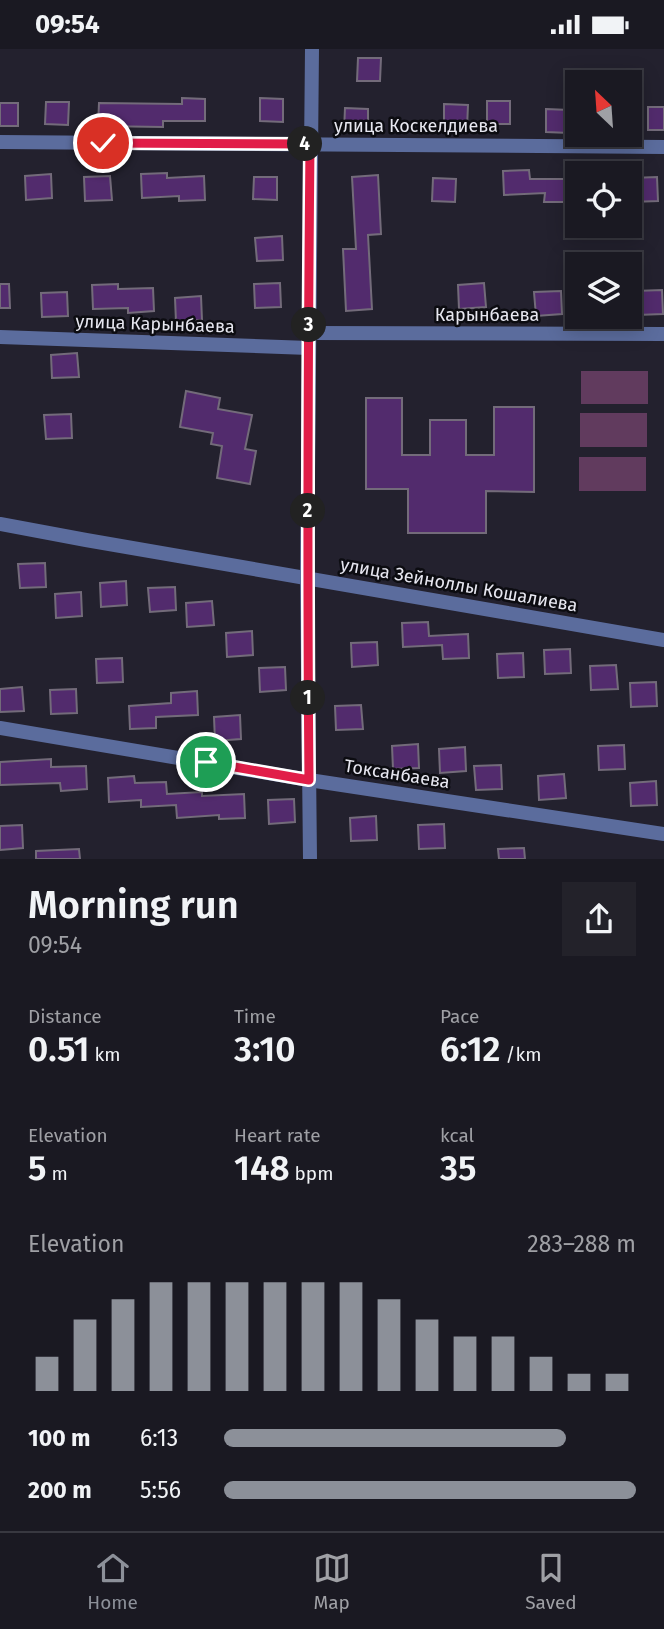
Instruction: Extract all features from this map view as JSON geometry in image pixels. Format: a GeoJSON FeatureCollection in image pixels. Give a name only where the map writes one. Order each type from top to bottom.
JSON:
{"type":"FeatureCollection","features":[{"type":"Feature","properties":{"kind":"street"},"geometry":{"type":"LineString","coordinates":[[310,859],[307,577],[312,49]]}},
{"type":"Feature","properties":{"kind":"street","name":"улица Коскелдиева"},"geometry":{"type":"LineString","coordinates":[[0,142],[664,147]]}},
{"type":"Feature","properties":{"kind":"street","name":"Карынбаева"},"geometry":{"type":"LineString","coordinates":[[309,341],[664,334]]}},
{"type":"Feature","properties":{"kind":"street","name":"улица Карынбаева"},"geometry":{"type":"LineString","coordinates":[[0,337],[309,341]]}},
{"type":"Feature","properties":{"kind":"street","name":"улица Зейноллы Кошалиева"},"geometry":{"type":"LineString","coordinates":[[0,524],[664,640]]}},
{"type":"Feature","properties":{"kind":"street","name":"Токсанбаева"},"geometry":{"type":"LineString","coordinates":[[0,728],[309,780],[664,834]]}},
{"type":"Feature","properties":{"kind":"shaded area"},"geometry":{"type":"Polygon","coordinates":[[[581,371],[648,371],[648,404],[581,404],[581,371]]]}},
{"type":"Feature","properties":{"kind":"shaded area"},"geometry":{"type":"Polygon","coordinates":[[[580,413],[647,413],[647,447],[580,447],[580,413]]]}},
{"type":"Feature","properties":{"kind":"shaded area"},"geometry":{"type":"Polygon","coordinates":[[[579,457],[646,457],[646,491],[579,491],[579,457]]]}},
{"type":"Feature","properties":{"kind":"building"},"geometry":{"type":"Polygon","coordinates":[[[358,58],[381,58],[380,81],[357,81],[358,58]]]}},
{"type":"Feature","properties":{"kind":"building"},"geometry":{"type":"Polygon","coordinates":[[[182,98],[205,99],[205,121],[163,121],[163,127],[98,126],[99,103],[182,104],[182,98]]]}},
{"type":"Feature","properties":{"kind":"building"},"geometry":{"type":"Polygon","coordinates":[[[260,98],[283,99],[283,122],[260,121],[260,98]]]}},
{"type":"Feature","properties":{"kind":"building"},"geometry":{"type":"Polygon","coordinates":[[[487,101],[510,101],[510,124],[487,124],[487,101]]]}},
{"type":"Feature","properties":{"kind":"building"},"geometry":{"type":"Polygon","coordinates":[[[46,102],[69,102],[68,125],[45,124],[46,102]]]}},
{"type":"Feature","properties":{"kind":"building"},"geometry":{"type":"Polygon","coordinates":[[[0,103],[18,103],[18,126],[0,126],[0,103]]]}},
{"type":"Feature","properties":{"kind":"building"},"geometry":{"type":"Polygon","coordinates":[[[444,104],[468,105],[467,128],[444,127],[444,104]]]}},
{"type":"Feature","properties":{"kind":"building"},"geometry":{"type":"Polygon","coordinates":[[[648,107],[664,107],[664,130],[648,130],[648,107]]]}},
{"type":"Feature","properties":{"kind":"building"},"geometry":{"type":"Polygon","coordinates":[[[345,108],[368,109],[368,131],[344,131],[345,108]]]}},
{"type":"Feature","properties":{"kind":"building"},"geometry":{"type":"Polygon","coordinates":[[[546,109],[565,110],[565,133],[546,132],[546,109]]]}},
{"type":"Feature","properties":{"kind":"building"},"geometry":{"type":"Polygon","coordinates":[[[529,170],[530,179],[565,179],[565,202],[544,202],[545,193],[504,195],[503,171],[529,170]]]}},
{"type":"Feature","properties":{"kind":"building"},"geometry":{"type":"Polygon","coordinates":[[[167,173],[167,178],[204,176],[205,200],[179,201],[179,196],[142,198],[141,174],[167,173]]]}},
{"type":"Feature","properties":{"kind":"building"},"geometry":{"type":"Polygon","coordinates":[[[51,174],[52,198],[26,200],[25,176],[51,174]]]}},
{"type":"Feature","properties":{"kind":"building"},"geometry":{"type":"Polygon","coordinates":[[[378,175],[381,234],[368,235],[372,309],[346,311],[343,249],[356,249],[352,177],[378,175]]]}},
{"type":"Feature","properties":{"kind":"building"},"geometry":{"type":"Polygon","coordinates":[[[110,176],[112,200],[85,201],[84,177],[110,176]]]}},
{"type":"Feature","properties":{"kind":"building"},"geometry":{"type":"Polygon","coordinates":[[[254,177],[277,177],[277,200],[253,199],[254,177]]]}},
{"type":"Feature","properties":{"kind":"building"},"geometry":{"type":"Polygon","coordinates":[[[657,177],[658,201],[642,202],[642,178],[657,177]]]}},
{"type":"Feature","properties":{"kind":"building"},"geometry":{"type":"Polygon","coordinates":[[[433,178],[456,179],[455,202],[432,201],[433,178]]]}},
{"type":"Feature","properties":{"kind":"building"},"geometry":{"type":"Polygon","coordinates":[[[282,236],[283,260],[257,261],[255,238],[282,236]]]}},
{"type":"Feature","properties":{"kind":"building"},"geometry":{"type":"Polygon","coordinates":[[[280,283],[281,307],[255,308],[254,284],[280,283]]]}},
{"type":"Feature","properties":{"kind":"building"},"geometry":{"type":"Polygon","coordinates":[[[484,283],[486,307],[459,309],[458,285],[484,283]]]}},
{"type":"Feature","properties":{"kind":"building"},"geometry":{"type":"Polygon","coordinates":[[[0,284],[9,284],[10,308],[0,308],[0,284]]]}},
{"type":"Feature","properties":{"kind":"building"},"geometry":{"type":"Polygon","coordinates":[[[118,284],[118,289],[153,288],[154,311],[128,313],[128,308],[93,309],[92,285],[118,284]]]}},
{"type":"Feature","properties":{"kind":"building"},"geometry":{"type":"Polygon","coordinates":[[[662,290],[663,314],[642,315],[642,291],[662,290]]]}},
{"type":"Feature","properties":{"kind":"building"},"geometry":{"type":"Polygon","coordinates":[[[561,291],[562,314],[536,316],[534,292],[561,291]]]}},
{"type":"Feature","properties":{"kind":"building"},"geometry":{"type":"Polygon","coordinates":[[[67,292],[68,316],[42,317],[41,293],[67,292]]]}},
{"type":"Feature","properties":{"kind":"building"},"geometry":{"type":"Polygon","coordinates":[[[201,296],[202,320],[176,322],[175,298],[201,296]]]}},
{"type":"Feature","properties":{"kind":"building"},"geometry":{"type":"Polygon","coordinates":[[[77,353],[79,377],[52,378],[51,355],[77,353]]]}},
{"type":"Feature","properties":{"kind":"building"},"geometry":{"type":"Polygon","coordinates":[[[186,391],[220,398],[218,409],[252,415],[245,449],[256,451],[250,484],[217,478],[222,446],[211,444],[213,433],[180,427],[186,391]]]}},
{"type":"Feature","properties":{"kind":"building"},"geometry":{"type":"Polygon","coordinates":[[[366,398],[402,398],[402,455],[430,455],[430,420],[466,420],[466,455],[494,455],[494,407],[534,407],[534,492],[486,491],[486,533],[408,533],[408,489],[366,489],[366,398]]]}},
{"type":"Feature","properties":{"kind":"building"},"geometry":{"type":"Polygon","coordinates":[[[71,414],[72,438],[46,439],[44,415],[71,414]]]}},
{"type":"Feature","properties":{"kind":"building"},"geometry":{"type":"Polygon","coordinates":[[[45,563],[46,587],[20,588],[18,564],[45,563]]]}},
{"type":"Feature","properties":{"kind":"building"},"geometry":{"type":"Polygon","coordinates":[[[126,581],[127,605],[101,607],[100,583],[126,581]]]}},
{"type":"Feature","properties":{"kind":"building"},"geometry":{"type":"Polygon","coordinates":[[[175,587],[176,610],[150,612],[148,588],[175,587]]]}},
{"type":"Feature","properties":{"kind":"building"},"geometry":{"type":"Polygon","coordinates":[[[81,592],[82,616],[56,618],[55,594],[81,592]]]}},
{"type":"Feature","properties":{"kind":"building"},"geometry":{"type":"Polygon","coordinates":[[[212,601],[214,625],[187,627],[186,603],[212,601]]]}},
{"type":"Feature","properties":{"kind":"building"},"geometry":{"type":"Polygon","coordinates":[[[428,622],[429,636],[468,634],[469,658],[443,659],[442,645],[403,647],[402,623],[428,622]]]}},
{"type":"Feature","properties":{"kind":"building"},"geometry":{"type":"Polygon","coordinates":[[[252,631],[253,655],[227,657],[226,633],[252,631]]]}},
{"type":"Feature","properties":{"kind":"building"},"geometry":{"type":"Polygon","coordinates":[[[377,642],[378,665],[352,667],[351,643],[377,642]]]}},
{"type":"Feature","properties":{"kind":"building"},"geometry":{"type":"Polygon","coordinates":[[[570,649],[571,673],[545,674],[544,650],[570,649]]]}},
{"type":"Feature","properties":{"kind":"building"},"geometry":{"type":"Polygon","coordinates":[[[523,653],[524,677],[498,678],[497,654],[523,653]]]}},
{"type":"Feature","properties":{"kind":"building"},"geometry":{"type":"Polygon","coordinates":[[[122,658],[123,682],[97,683],[96,659],[122,658]]]}},
{"type":"Feature","properties":{"kind":"building"},"geometry":{"type":"Polygon","coordinates":[[[616,665],[618,689],[591,690],[590,666],[616,665]]]}},
{"type":"Feature","properties":{"kind":"building"},"geometry":{"type":"Polygon","coordinates":[[[285,667],[286,690],[260,692],[259,668],[285,667]]]}},
{"type":"Feature","properties":{"kind":"building"},"geometry":{"type":"Polygon","coordinates":[[[656,682],[657,706],[631,707],[630,683],[656,682]]]}},
{"type":"Feature","properties":{"kind":"building"},"geometry":{"type":"Polygon","coordinates":[[[22,687],[24,711],[0,712],[0,689],[22,687]]]}},
{"type":"Feature","properties":{"kind":"building"},"geometry":{"type":"Polygon","coordinates":[[[76,689],[77,713],[51,714],[50,690],[76,689]]]}},
{"type":"Feature","properties":{"kind":"building"},"geometry":{"type":"Polygon","coordinates":[[[197,691],[198,715],[156,717],[156,728],[130,729],[129,706],[171,703],[171,693],[197,691]]]}},
{"type":"Feature","properties":{"kind":"building"},"geometry":{"type":"Polygon","coordinates":[[[361,705],[363,729],[336,730],[335,706],[361,705]]]}},
{"type":"Feature","properties":{"kind":"building"},"geometry":{"type":"Polygon","coordinates":[[[240,715],[241,739],[215,741],[214,717],[240,715]]]}},
{"type":"Feature","properties":{"kind":"building"},"geometry":{"type":"Polygon","coordinates":[[[418,744],[419,768],[393,769],[392,746],[418,744]]]}},
{"type":"Feature","properties":{"kind":"building"},"geometry":{"type":"Polygon","coordinates":[[[624,745],[625,769],[599,770],[598,746],[624,745]]]}},
{"type":"Feature","properties":{"kind":"building"},"geometry":{"type":"Polygon","coordinates":[[[465,747],[466,771],[440,773],[439,749],[465,747]]]}},
{"type":"Feature","properties":{"kind":"building"},"geometry":{"type":"Polygon","coordinates":[[[51,759],[51,767],[86,766],[87,789],[61,791],[60,783],[0,785],[0,762],[51,759]]]}},
{"type":"Feature","properties":{"kind":"building"},"geometry":{"type":"Polygon","coordinates":[[[501,765],[502,789],[476,790],[474,766],[501,765]]]}},
{"type":"Feature","properties":{"kind":"building"},"geometry":{"type":"Polygon","coordinates":[[[564,774],[566,798],[539,800],[538,776],[564,774]]]}},
{"type":"Feature","properties":{"kind":"building"},"geometry":{"type":"Polygon","coordinates":[[[134,776],[135,783],[166,782],[167,794],[244,794],[245,818],[219,819],[219,815],[177,818],[176,805],[141,807],[141,800],[109,802],[108,778],[134,776]]]}},
{"type":"Feature","properties":{"kind":"building"},"geometry":{"type":"Polygon","coordinates":[[[656,781],[657,805],[631,806],[630,783],[656,781]]]}},
{"type":"Feature","properties":{"kind":"building"},"geometry":{"type":"Polygon","coordinates":[[[294,799],[295,822],[269,824],[268,800],[294,799]]]}},
{"type":"Feature","properties":{"kind":"building"},"geometry":{"type":"Polygon","coordinates":[[[376,816],[377,840],[351,841],[350,818],[376,816]]]}},
{"type":"Feature","properties":{"kind":"building"},"geometry":{"type":"Polygon","coordinates":[[[444,824],[445,848],[419,849],[418,825],[444,824]]]}},
{"type":"Feature","properties":{"kind":"building"},"geometry":{"type":"Polygon","coordinates":[[[22,825],[23,848],[0,850],[0,826],[22,825]]]}},
{"type":"Feature","properties":{"kind":"building"},"geometry":{"type":"Polygon","coordinates":[[[524,848],[525,859],[499,859],[498,849],[524,848]]]}},
{"type":"Feature","properties":{"kind":"building"},"geometry":{"type":"Polygon","coordinates":[[[79,849],[80,859],[36,859],[36,851],[79,849]]]}},
{"type":"Feature","properties":{"kind":"route"},"geometry":{"type":"LineString","coordinates":[[103,143],[310,144],[307,577],[309,780],[206,762]]}}]}
